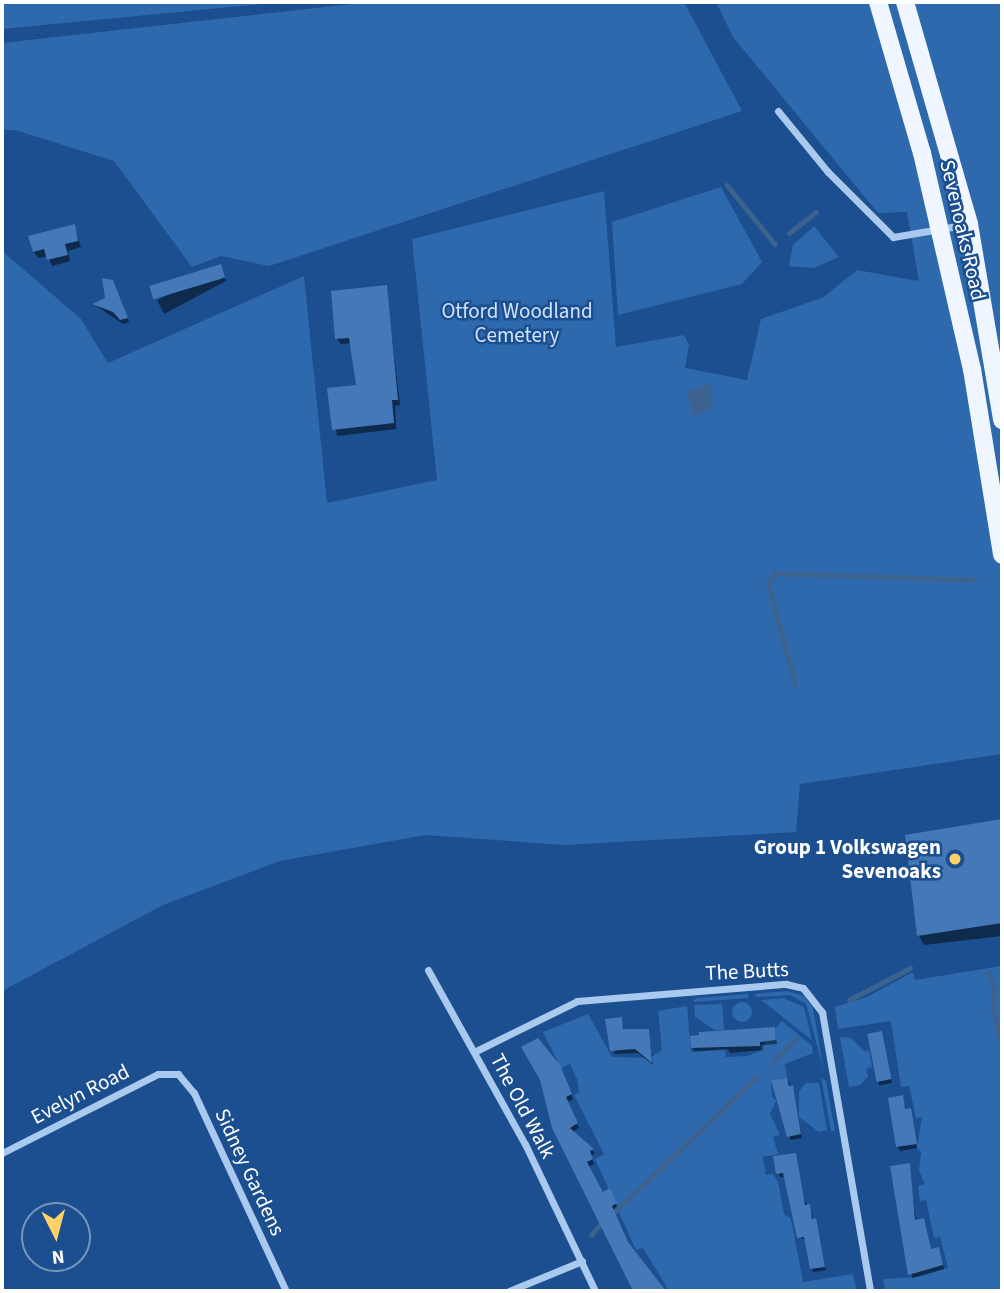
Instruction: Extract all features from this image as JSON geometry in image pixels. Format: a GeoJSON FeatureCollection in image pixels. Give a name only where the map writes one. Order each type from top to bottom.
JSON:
{"type":"FeatureCollection","features":[{"type":"Feature","properties":{"kind":"main road","name":"Sevenoaks Road"},"geometry":{"type":"LineString","coordinates":[[878,2],[939,228],[972,369],[1002,555]]}},
{"type":"Feature","properties":{"kind":"main road","name":"Sevenoaks Road"},"geometry":{"type":"LineString","coordinates":[[905,2],[970,223],[1002,420]]}},
{"type":"Feature","properties":{"kind":"street"},"geometry":{"type":"LineString","coordinates":[[778,111],[828,172],[893,237],[970,223]]}},
{"type":"Feature","properties":{"kind":"street","name":"The Old Walk"},"geometry":{"type":"LineString","coordinates":[[428,970],[474,1052],[595,1291]]}},
{"type":"Feature","properties":{"kind":"street","name":"The Butts"},"geometry":{"type":"LineString","coordinates":[[474,1052],[577,1001],[786,984],[803,988],[821,1009],[870,1291]]}},
{"type":"Feature","properties":{"kind":"street","name":"Evelyn Road"},"geometry":{"type":"LineString","coordinates":[[2,1153],[158,1074],[175,1073]]}},
{"type":"Feature","properties":{"kind":"street","name":"Sidney Gardens"},"geometry":{"type":"LineString","coordinates":[[175,1073],[194,1093],[286,1291]]}},
{"type":"Feature","properties":{"kind":"street"},"geometry":{"type":"LineString","coordinates":[[509,1291],[582,1261]]}},
{"type":"Feature","properties":{"kind":"green space"},"geometry":{"type":"Polygon","coordinates":[[[2,2],[283,2],[2,29],[2,2]]]}},
{"type":"Feature","properties":{"kind":"green space"},"geometry":{"type":"Polygon","coordinates":[[[370,2],[684,2],[742,111],[269,266],[221,256],[192,267],[114,161],[15,130],[2,130],[2,43],[370,2]]]}},
{"type":"Feature","properties":{"kind":"green space","name":"Otford Woodland Cemetery"},"geometry":{"type":"Polygon","coordinates":[[[716,2],[1002,2],[1002,754],[800,784],[796,832],[565,845],[425,835],[280,861],[163,905],[2,991],[2,251],[81,319],[108,363],[304,276],[327,503],[437,480],[412,239],[604,191],[616,347],[684,335],[689,345],[685,368],[747,380],[761,319],[824,297],[857,270],[919,281],[907,212],[878,213],[733,37],[716,2]]]}},
{"type":"Feature","properties":{"kind":"green space"},"geometry":{"type":"Polygon","coordinates":[[[721,187],[762,262],[742,284],[618,315],[612,222],[721,187]]]}},
{"type":"Feature","properties":{"kind":"green space"},"geometry":{"type":"Polygon","coordinates":[[[814,226],[839,257],[814,268],[789,266],[793,245],[814,226]]]}},
{"type":"Feature","properties":{"kind":"green space"},"geometry":{"type":"Polygon","coordinates":[[[1002,966],[1002,1291],[885,1291],[883,1279],[918,1277],[948,1268],[940,1237],[934,1238],[926,1200],[920,1201],[918,1186],[925,1184],[919,1171],[921,1152],[917,1148],[922,1117],[916,1118],[909,1086],[901,1087],[891,1021],[838,1029],[835,1007],[867,997],[913,972],[915,980],[1002,966]]]}},
{"type":"Feature","properties":{"kind":"green space"},"geometry":{"type":"Polygon","coordinates":[[[787,991],[804,996],[813,1008],[824,1071],[806,1004],[790,995],[756,997],[755,994],[787,991]]]}},
{"type":"Feature","properties":{"kind":"green space"},"geometry":{"type":"Polygon","coordinates":[[[748,994],[749,998],[693,1002],[696,998],[748,994]]]}},
{"type":"Feature","properties":{"kind":"green space"},"geometry":{"type":"Polygon","coordinates":[[[784,998],[804,1007],[812,1040],[761,1000],[784,998]]]}},
{"type":"Feature","properties":{"kind":"green space"},"geometry":{"type":"Polygon","coordinates":[[[742,1002],[749,1005],[752,1012],[749,1019],[742,1022],[735,1019],[732,1012],[735,1005],[742,1002]]]}},
{"type":"Feature","properties":{"kind":"green space"},"geometry":{"type":"Polygon","coordinates":[[[722,1004],[724,1030],[715,1030],[695,1017],[694,1005],[722,1004]]]}},
{"type":"Feature","properties":{"kind":"green space"},"geometry":{"type":"Polygon","coordinates":[[[687,1006],[691,1052],[725,1050],[726,1057],[747,1056],[763,1050],[765,1041],[776,1040],[775,1029],[782,1021],[812,1046],[813,1053],[785,1064],[787,1078],[771,1080],[772,1096],[776,1101],[770,1114],[780,1135],[773,1137],[778,1154],[763,1157],[766,1175],[773,1174],[778,1182],[784,1214],[791,1219],[803,1282],[853,1274],[857,1291],[669,1291],[643,1248],[636,1250],[595,1159],[604,1154],[574,1095],[579,1092],[577,1079],[570,1064],[561,1068],[543,1032],[588,1014],[612,1057],[650,1058],[662,1050],[658,1011],[687,1006]]]}},
{"type":"Feature","properties":{"kind":"green space"},"geometry":{"type":"Polygon","coordinates":[[[840,1037],[851,1038],[864,1051],[869,1050],[872,1067],[866,1069],[868,1077],[860,1085],[849,1087],[840,1037]]]}},
{"type":"Feature","properties":{"kind":"green space"},"geometry":{"type":"Polygon","coordinates":[[[821,1077],[826,1081],[835,1131],[831,1131],[821,1077]]]}},
{"type":"Feature","properties":{"kind":"green space"},"geometry":{"type":"Polygon","coordinates":[[[806,1083],[819,1083],[827,1130],[819,1132],[799,1117],[799,1091],[806,1083]]]}},
{"type":"Feature","properties":{"kind":"shaded area"},"geometry":{"type":"Polygon","coordinates":[[[710,383],[712,407],[693,417],[687,392],[710,383]]]}},
{"type":"Feature","properties":{"kind":"building"},"geometry":{"type":"Polygon","coordinates":[[[75,224],[78,241],[65,244],[68,255],[47,260],[44,249],[33,252],[28,236],[75,224]]]}},
{"type":"Feature","properties":{"kind":"building"},"geometry":{"type":"Polygon","coordinates":[[[221,264],[225,277],[153,299],[149,286],[221,264]]]}},
{"type":"Feature","properties":{"kind":"building"},"geometry":{"type":"Polygon","coordinates":[[[102,278],[113,280],[128,318],[120,320],[113,312],[92,304],[105,298],[102,278]]]}},
{"type":"Feature","properties":{"kind":"building"},"geometry":{"type":"Polygon","coordinates":[[[387,285],[398,400],[392,400],[394,423],[332,430],[327,388],[356,385],[349,338],[335,339],[331,291],[387,285]]]}},
{"type":"Feature","properties":{"kind":"building","name":"Group 1 Volkswagen Sevenoaks"},"geometry":{"type":"Polygon","coordinates":[[[1002,819],[1002,923],[917,936],[905,835],[1002,819]]]}},
{"type":"Feature","properties":{"kind":"building"},"geometry":{"type":"Polygon","coordinates":[[[622,1017],[623,1029],[649,1029],[652,1063],[635,1049],[610,1051],[605,1019],[622,1017]]]}},
{"type":"Feature","properties":{"kind":"building"},"geometry":{"type":"Polygon","coordinates":[[[775,1027],[776,1040],[760,1042],[760,1046],[691,1048],[690,1036],[699,1035],[699,1032],[775,1027]]]}},
{"type":"Feature","properties":{"kind":"building"},"geometry":{"type":"Polygon","coordinates":[[[882,1031],[891,1079],[877,1082],[867,1034],[882,1031]]]}},
{"type":"Feature","properties":{"kind":"building"},"geometry":{"type":"Polygon","coordinates":[[[538,1038],[560,1065],[572,1094],[566,1097],[578,1123],[570,1128],[594,1149],[590,1151],[593,1159],[587,1162],[603,1192],[610,1188],[617,1203],[612,1206],[628,1242],[666,1291],[634,1291],[631,1287],[552,1128],[540,1080],[521,1047],[538,1038]]]}},
{"type":"Feature","properties":{"kind":"building"},"geometry":{"type":"Polygon","coordinates":[[[787,1078],[789,1086],[793,1085],[801,1134],[787,1137],[771,1080],[787,1078]]]}},
{"type":"Feature","properties":{"kind":"building"},"geometry":{"type":"Polygon","coordinates":[[[903,1095],[905,1109],[911,1108],[917,1144],[896,1147],[888,1098],[903,1095]]]}},
{"type":"Feature","properties":{"kind":"building"},"geometry":{"type":"Polygon","coordinates":[[[796,1153],[805,1205],[810,1204],[812,1219],[816,1218],[825,1267],[810,1269],[804,1237],[797,1238],[783,1173],[776,1174],[773,1156],[796,1153]]]}},
{"type":"Feature","properties":{"kind":"building"},"geometry":{"type":"Polygon","coordinates":[[[910,1163],[915,1220],[924,1218],[931,1249],[939,1247],[943,1265],[908,1275],[890,1166],[910,1163]]]}},
{"type":"Feature","properties":{"kind":"waterway"},"geometry":{"type":"LineString","coordinates":[[727,185],[775,244]]}},
{"type":"Feature","properties":{"kind":"waterway"},"geometry":{"type":"LineString","coordinates":[[789,233],[816,212]]}},
{"type":"Feature","properties":{"kind":"waterway"},"geometry":{"type":"LineString","coordinates":[[795,685],[768,583],[775,573],[974,580]]}},
{"type":"Feature","properties":{"kind":"waterway"},"geometry":{"type":"LineString","coordinates":[[849,1000],[910,968]]}},
{"type":"Feature","properties":{"kind":"waterway"},"geometry":{"type":"LineString","coordinates":[[988,972],[995,988],[993,1009],[1002,1044]]}},
{"type":"Feature","properties":{"kind":"waterway"},"geometry":{"type":"LineString","coordinates":[[771,1063],[796,1040]]}},
{"type":"Feature","properties":{"kind":"waterway"},"geometry":{"type":"LineString","coordinates":[[611,1215],[757,1077]]}},
{"type":"Feature","properties":{"kind":"waterway"},"geometry":{"type":"LineString","coordinates":[[591,1235],[604,1220]]}},
{"type":"Feature","properties":{"kind":"place","name":"Group 1 Volkswagen Sevenoaks"},"geometry":{"type":"Point","coordinates":[955,859]}}]}
